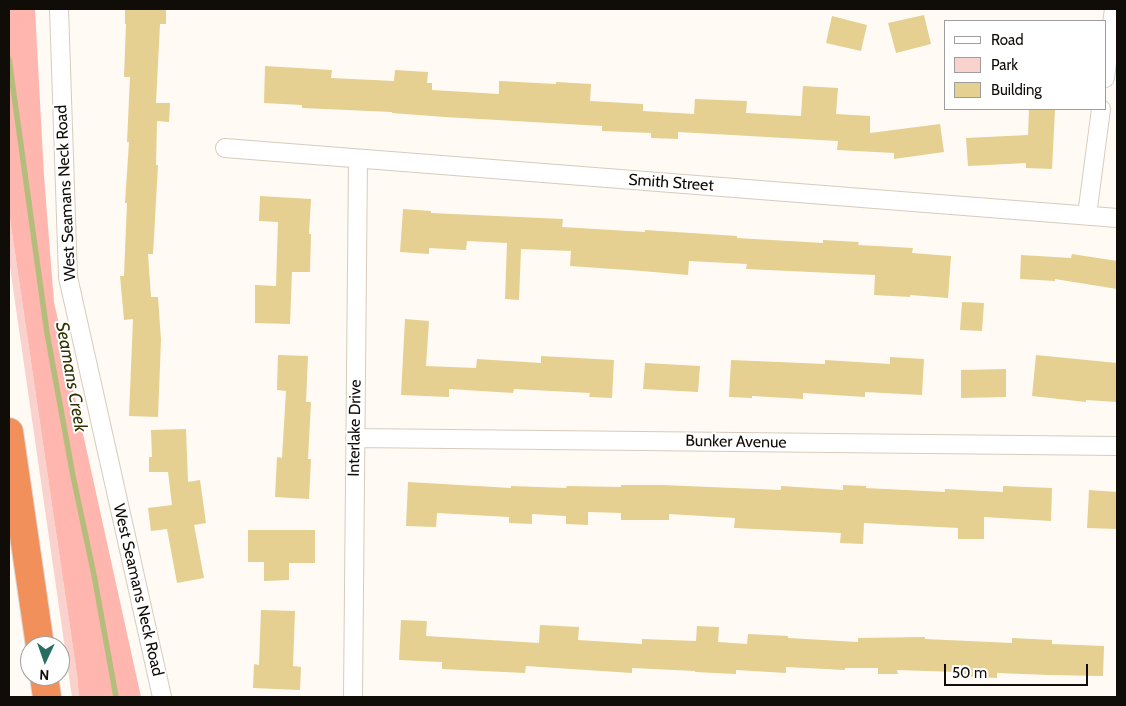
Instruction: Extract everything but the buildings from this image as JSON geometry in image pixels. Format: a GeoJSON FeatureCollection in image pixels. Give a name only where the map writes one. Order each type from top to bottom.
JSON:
{"type":"FeatureCollection","features":[{"type":"Feature","properties":{"kind":"highway"},"geometry":{"type":"LineString","coordinates":[[9,432],[39,636]]}},
{"type":"Feature","properties":{"kind":"street","name":"West Seamans Neck Road"},"geometry":{"type":"LineString","coordinates":[[58,9],[68,277],[162,697]]}},
{"type":"Feature","properties":{"kind":"street"},"geometry":{"type":"LineString","coordinates":[[1106,70],[1114,9]]}},
{"type":"Feature","properties":{"kind":"street"},"geometry":{"type":"LineString","coordinates":[[1087,215],[1101,110]]}},
{"type":"Feature","properties":{"kind":"street","name":"Smith Street"},"geometry":{"type":"LineString","coordinates":[[225,148],[1117,218]]}},
{"type":"Feature","properties":{"kind":"street","name":"Interlake Drive"},"geometry":{"type":"LineString","coordinates":[[353,697],[358,159]]}},
{"type":"Feature","properties":{"kind":"street","name":"Bunker Avenue"},"geometry":{"type":"LineString","coordinates":[[355,438],[1117,446]]}},
{"type":"Feature","properties":{"kind":"green space"},"geometry":{"type":"Polygon","coordinates":[[[9,212],[79,697],[72,697],[70,683],[70,636],[63,636],[9,260],[9,212]]]}},
{"type":"Feature","properties":{"kind":"shaded area"},"geometry":{"type":"Polygon","coordinates":[[[9,9],[35,9],[44,176],[54,302],[141,697],[79,697],[9,212],[9,9]]]}},
{"type":"Feature","properties":{"kind":"waterway","name":"Seamans Creek"},"geometry":{"type":"LineString","coordinates":[[9,59],[47,333],[116,697]]}}]}
